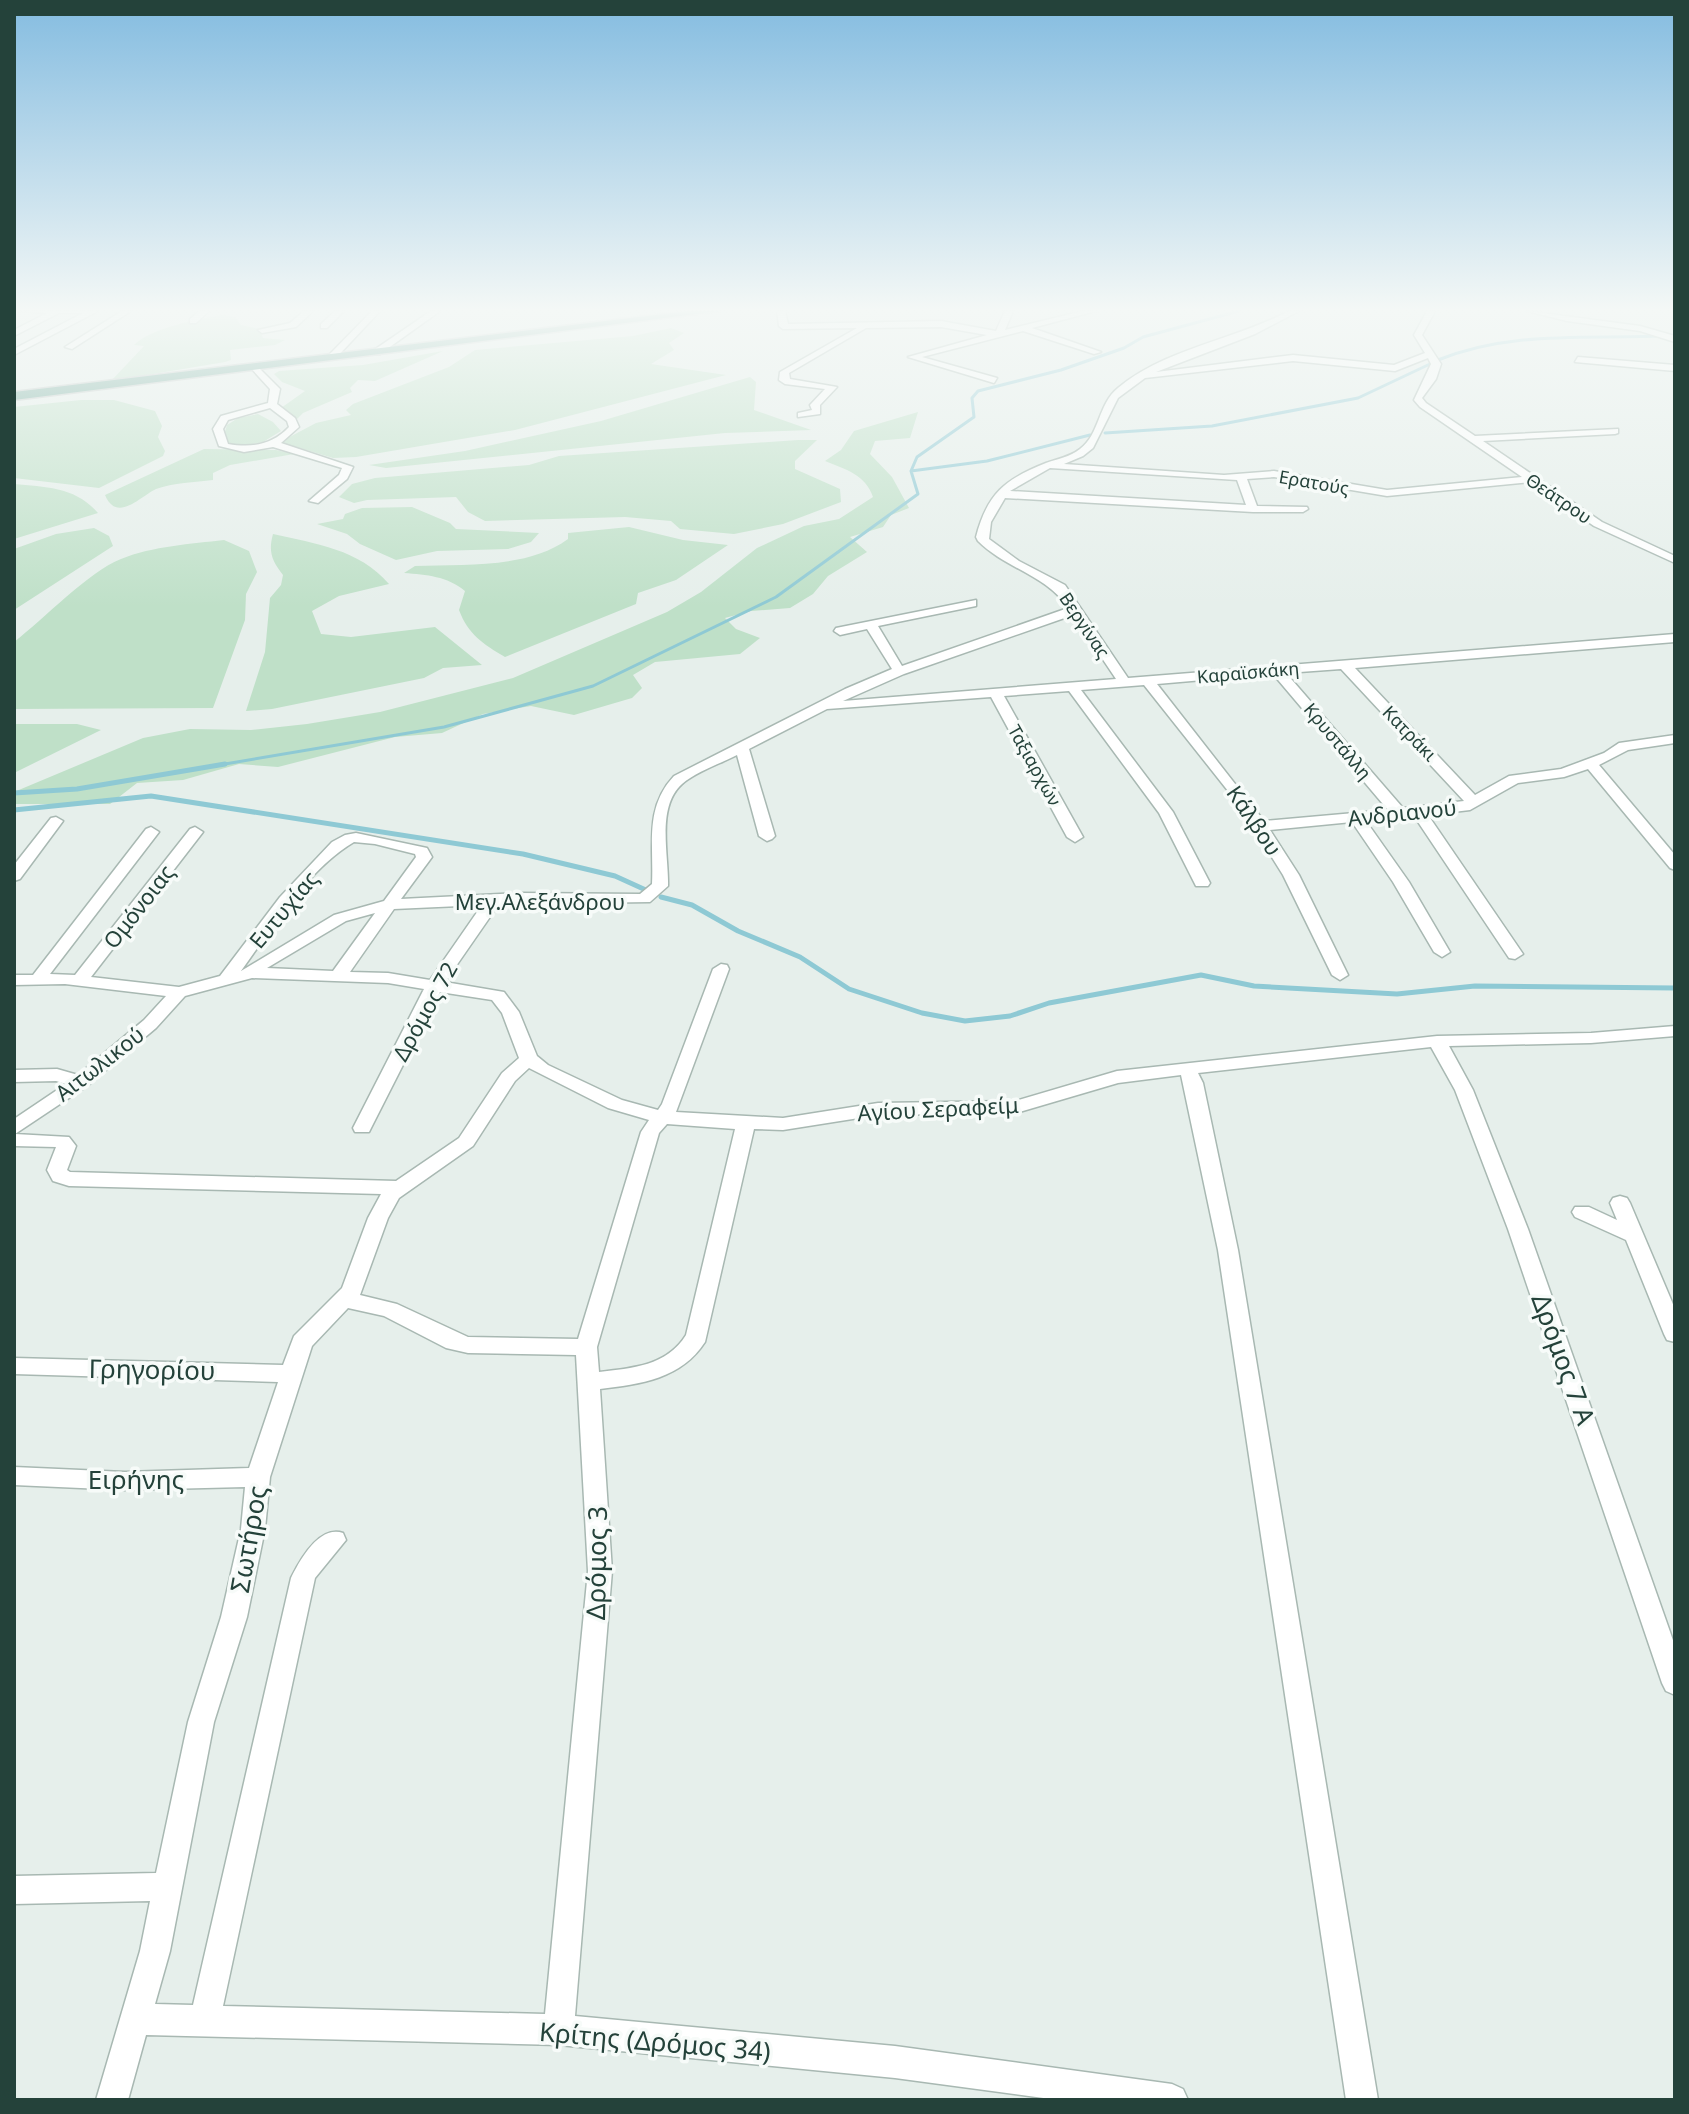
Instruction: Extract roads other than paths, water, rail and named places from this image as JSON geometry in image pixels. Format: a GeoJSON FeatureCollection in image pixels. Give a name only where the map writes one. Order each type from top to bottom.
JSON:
{"type":"FeatureCollection","features":[{"type":"Feature","properties":{"kind":"street"},"geometry":{"type":"LineString","coordinates":[[250,410],[224,418],[218,429],[224,446],[235,449],[276,445],[348,467],[343,477],[314,501]]}},
{"type":"Feature","properties":{"kind":"street"},"geometry":{"type":"LineString","coordinates":[[276,445],[295,424],[278,410]]}},
{"type":"Feature","properties":{"kind":"street"},"geometry":{"type":"LineString","coordinates":[[801,415],[817,412],[816,410]]}},
{"type":"Feature","properties":{"kind":"street"},"geometry":{"type":"LineString","coordinates":[[999,494],[1010,483],[1085,450],[1095,440],[1108,410]]}},
{"type":"Feature","properties":{"kind":"street","name":"Θεάτρου"},"geometry":{"type":"LineString","coordinates":[[1433,410],[1531,479],[1620,536],[1675,560]]}},
{"type":"Feature","properties":{"kind":"street"},"geometry":{"type":"LineString","coordinates":[[1473,439],[1615,431]]}},
{"type":"Feature","properties":{"kind":"street","name":"Ερατούς"},"geometry":{"type":"LineString","coordinates":[[1049,465],[1114,473],[1241,478],[1274,474],[1387,493],[1531,479]]}},
{"type":"Feature","properties":{"kind":"street"},"geometry":{"type":"LineString","coordinates":[[1241,478],[1253,509]]}},
{"type":"Feature","properties":{"kind":"street"},"geometry":{"type":"LineString","coordinates":[[999,494],[1253,509],[1303,509]]}},
{"type":"Feature","properties":{"kind":"street","name":"Βεργίνας"},"geometry":{"type":"LineString","coordinates":[[999,494],[984,526],[984,541],[1015,563],[1057,585],[1123,680]]}},
{"type":"Feature","properties":{"kind":"street"},"geometry":{"type":"LineString","coordinates":[[840,631],[972,603]]}},
{"type":"Feature","properties":{"kind":"street","name":"Μεγ.Αλεξάνδρου"},"geometry":{"type":"LineString","coordinates":[[179,992],[252,973],[265,962],[340,918],[388,905],[494,899],[629,901],[651,896],[661,882],[661,813],[667,791],[699,768],[899,671],[1075,610]]}},
{"type":"Feature","properties":{"kind":"street"},"geometry":{"type":"LineString","coordinates":[[871,624],[899,671]]}},
{"type":"Feature","properties":{"kind":"street","name":"Καραϊσκάκη"},"geometry":{"type":"LineString","coordinates":[[820,707],[1123,680],[1675,638]]}},
{"type":"Feature","properties":{"kind":"street","name":"Κατράκι"},"geometry":{"type":"LineString","coordinates":[[1345,665],[1474,803]]}},
{"type":"Feature","properties":{"kind":"street","name":"Κρυστάλλη"},"geometry":{"type":"LineString","coordinates":[[1276,670],[1400,814]]}},
{"type":"Feature","properties":{"kind":"street","name":"Κάλβου"},"geometry":{"type":"LineString","coordinates":[[1147,680],[1201,745],[1260,826],[1291,875],[1340,975]]}},
{"type":"Feature","properties":{"kind":"street"},"geometry":{"type":"LineString","coordinates":[[1071,685],[1166,812],[1202,883]]}},
{"type":"Feature","properties":{"kind":"street","name":"Ταξιαρχών"},"geometry":{"type":"LineString","coordinates":[[995,692],[1075,837]]}},
{"type":"Feature","properties":{"kind":"street","name":"Ανδριανού"},"geometry":{"type":"LineString","coordinates":[[1260,826],[1419,812],[1474,803],[1514,779],[1539,778],[1591,764],[1624,746],[1675,739]]}},
{"type":"Feature","properties":{"kind":"street"},"geometry":{"type":"LineString","coordinates":[[742,747],[767,836]]}},
{"type":"Feature","properties":{"kind":"street"},"geometry":{"type":"LineString","coordinates":[[1591,764],[1675,865]]}},
{"type":"Feature","properties":{"kind":"street"},"geometry":{"type":"LineString","coordinates":[[1419,812],[1515,954]]}},
{"type":"Feature","properties":{"kind":"street"},"geometry":{"type":"LineString","coordinates":[[1356,817],[1401,882],[1442,952]]}},
{"type":"Feature","properties":{"kind":"street"},"geometry":{"type":"LineString","coordinates":[[14,876],[56,821]]}},
{"type":"Feature","properties":{"kind":"street"},"geometry":{"type":"LineString","coordinates":[[38,979],[151,832]]}},
{"type":"Feature","properties":{"kind":"street","name":"Ομόνοιας"},"geometry":{"type":"LineString","coordinates":[[80,980],[195,832]]}},
{"type":"Feature","properties":{"kind":"street","name":"Ευτυχίας"},"geometry":{"type":"LineString","coordinates":[[228,977],[291,894],[340,844],[357,837],[424,853],[388,905]]}},
{"type":"Feature","properties":{"kind":"street","name":"Δρόμος 72"},"geometry":{"type":"LineString","coordinates":[[362,1128],[434,986],[494,899]]}},
{"type":"Feature","properties":{"kind":"street"},"geometry":{"type":"LineString","coordinates":[[339,975],[388,905]]}},
{"type":"Feature","properties":{"kind":"street","name":"Δρόμος 3"},"geometry":{"type":"LineString","coordinates":[[559,2030],[600,1571],[586,1347],[650,1132],[664,1114],[721,969]]}},
{"type":"Feature","properties":{"kind":"street"},"geometry":{"type":"LineString","coordinates":[[252,973],[388,978],[498,996],[510,1012],[529,1059]]}},
{"type":"Feature","properties":{"kind":"street"},"geometry":{"type":"LineString","coordinates":[[14,980],[80,980],[179,992]]}},
{"type":"Feature","properties":{"kind":"street","name":"Αιτωλικού"},"geometry":{"type":"LineString","coordinates":[[14,1128],[81,1082],[150,1024],[179,992]]}},
{"type":"Feature","properties":{"kind":"street","name":"Αγίου Σεραφείμ"},"geometry":{"type":"LineString","coordinates":[[529,1059],[542,1069],[615,1104],[664,1114],[783,1124],[878,1109],[1016,1107],[1117,1077],[1437,1041],[1591,1038],[1675,1031]]}},
{"type":"Feature","properties":{"kind":"street","name":"Δρόμος 7 Α"},"geometry":{"type":"LineString","coordinates":[[1437,1041],[1464,1090],[1518,1229],[1675,1683]]}},
{"type":"Feature","properties":{"kind":"street","name":"Σωτήρος"},"geometry":{"type":"LineString","coordinates":[[112,2100],[136,2019],[201,1722],[237,1603],[253,1529],[258,1477],[302,1342],[351,1292],[383,1204],[397,1188],[466,1142],[508,1077],[529,1059]]}},
{"type":"Feature","properties":{"kind":"street"},"geometry":{"type":"LineString","coordinates":[[1188,1071],[1194,1083],[1228,1250],[1362,2100]]}},
{"type":"Feature","properties":{"kind":"street"},"geometry":{"type":"LineString","coordinates":[[14,1076],[57,1075],[81,1082]]}},
{"type":"Feature","properties":{"kind":"street"},"geometry":{"type":"LineString","coordinates":[[588,1382],[665,1368],[691,1349],[697,1336],[746,1123]]}},
{"type":"Feature","properties":{"kind":"street"},"geometry":{"type":"LineString","coordinates":[[14,1140],[62,1141],[66,1146],[57,1170],[60,1176],[69,1179],[397,1188]]}},
{"type":"Feature","properties":{"kind":"street"},"geometry":{"type":"LineString","coordinates":[[1620,1203],[1675,1334]]}},
{"type":"Feature","properties":{"kind":"street"},"geometry":{"type":"LineString","coordinates":[[1582,1212],[1631,1235]]}},
{"type":"Feature","properties":{"kind":"street"},"geometry":{"type":"LineString","coordinates":[[344,1300],[389,1309],[454,1342],[468,1345],[586,1347]]}},
{"type":"Feature","properties":{"kind":"street","name":"Γρηγορίου"},"geometry":{"type":"LineString","coordinates":[[14,1366],[290,1374]]}},
{"type":"Feature","properties":{"kind":"street","name":"Ειρήνης"},"geometry":{"type":"LineString","coordinates":[[14,1476],[125,1481],[258,1477]]}},
{"type":"Feature","properties":{"kind":"street"},"geometry":{"type":"LineString","coordinates":[[205,2018],[303,1578],[310,1564],[334,1540]]}},
{"type":"Feature","properties":{"kind":"street"},"geometry":{"type":"LineString","coordinates":[[14,1890],[167,1887]]}},
{"type":"Feature","properties":{"kind":"street","name":"Κρίτης (Δρόμος 34)"},"geometry":{"type":"LineString","coordinates":[[136,2019],[205,2018],[559,2030],[895,2062],[1172,2100]]}},
{"type":"Feature","properties":{"kind":"waterway"},"geometry":{"type":"LineString","coordinates":[[911,471],[917,457],[974,417],[973,410]]}},
{"type":"Feature","properties":{"kind":"waterway"},"geometry":{"type":"LineString","coordinates":[[1105,433],[1212,426],[1297,410]]}},
{"type":"Feature","properties":{"kind":"waterway"},"geometry":{"type":"LineString","coordinates":[[911,471],[987,461],[1090,435]]}},
{"type":"Feature","properties":{"kind":"waterway"},"geometry":{"type":"LineString","coordinates":[[213,766],[444,727],[593,686],[776,597],[918,494],[911,471]]}},
{"type":"Feature","properties":{"kind":"waterway"},"geometry":{"type":"LineString","coordinates":[[14,793],[77,789],[225,764]]}},
{"type":"Feature","properties":{"kind":"waterway"},"geometry":{"type":"LineString","coordinates":[[14,810],[151,796],[523,854],[615,876],[648,891]]}},
{"type":"Feature","properties":{"kind":"waterway"},"geometry":{"type":"LineString","coordinates":[[661,897],[692,905],[738,931],[800,957],[849,989],[922,1013],[965,1021],[1010,1016],[1049,1003],[1201,975],[1254,986],[1397,994],[1475,986],[1675,988]]}}]}
